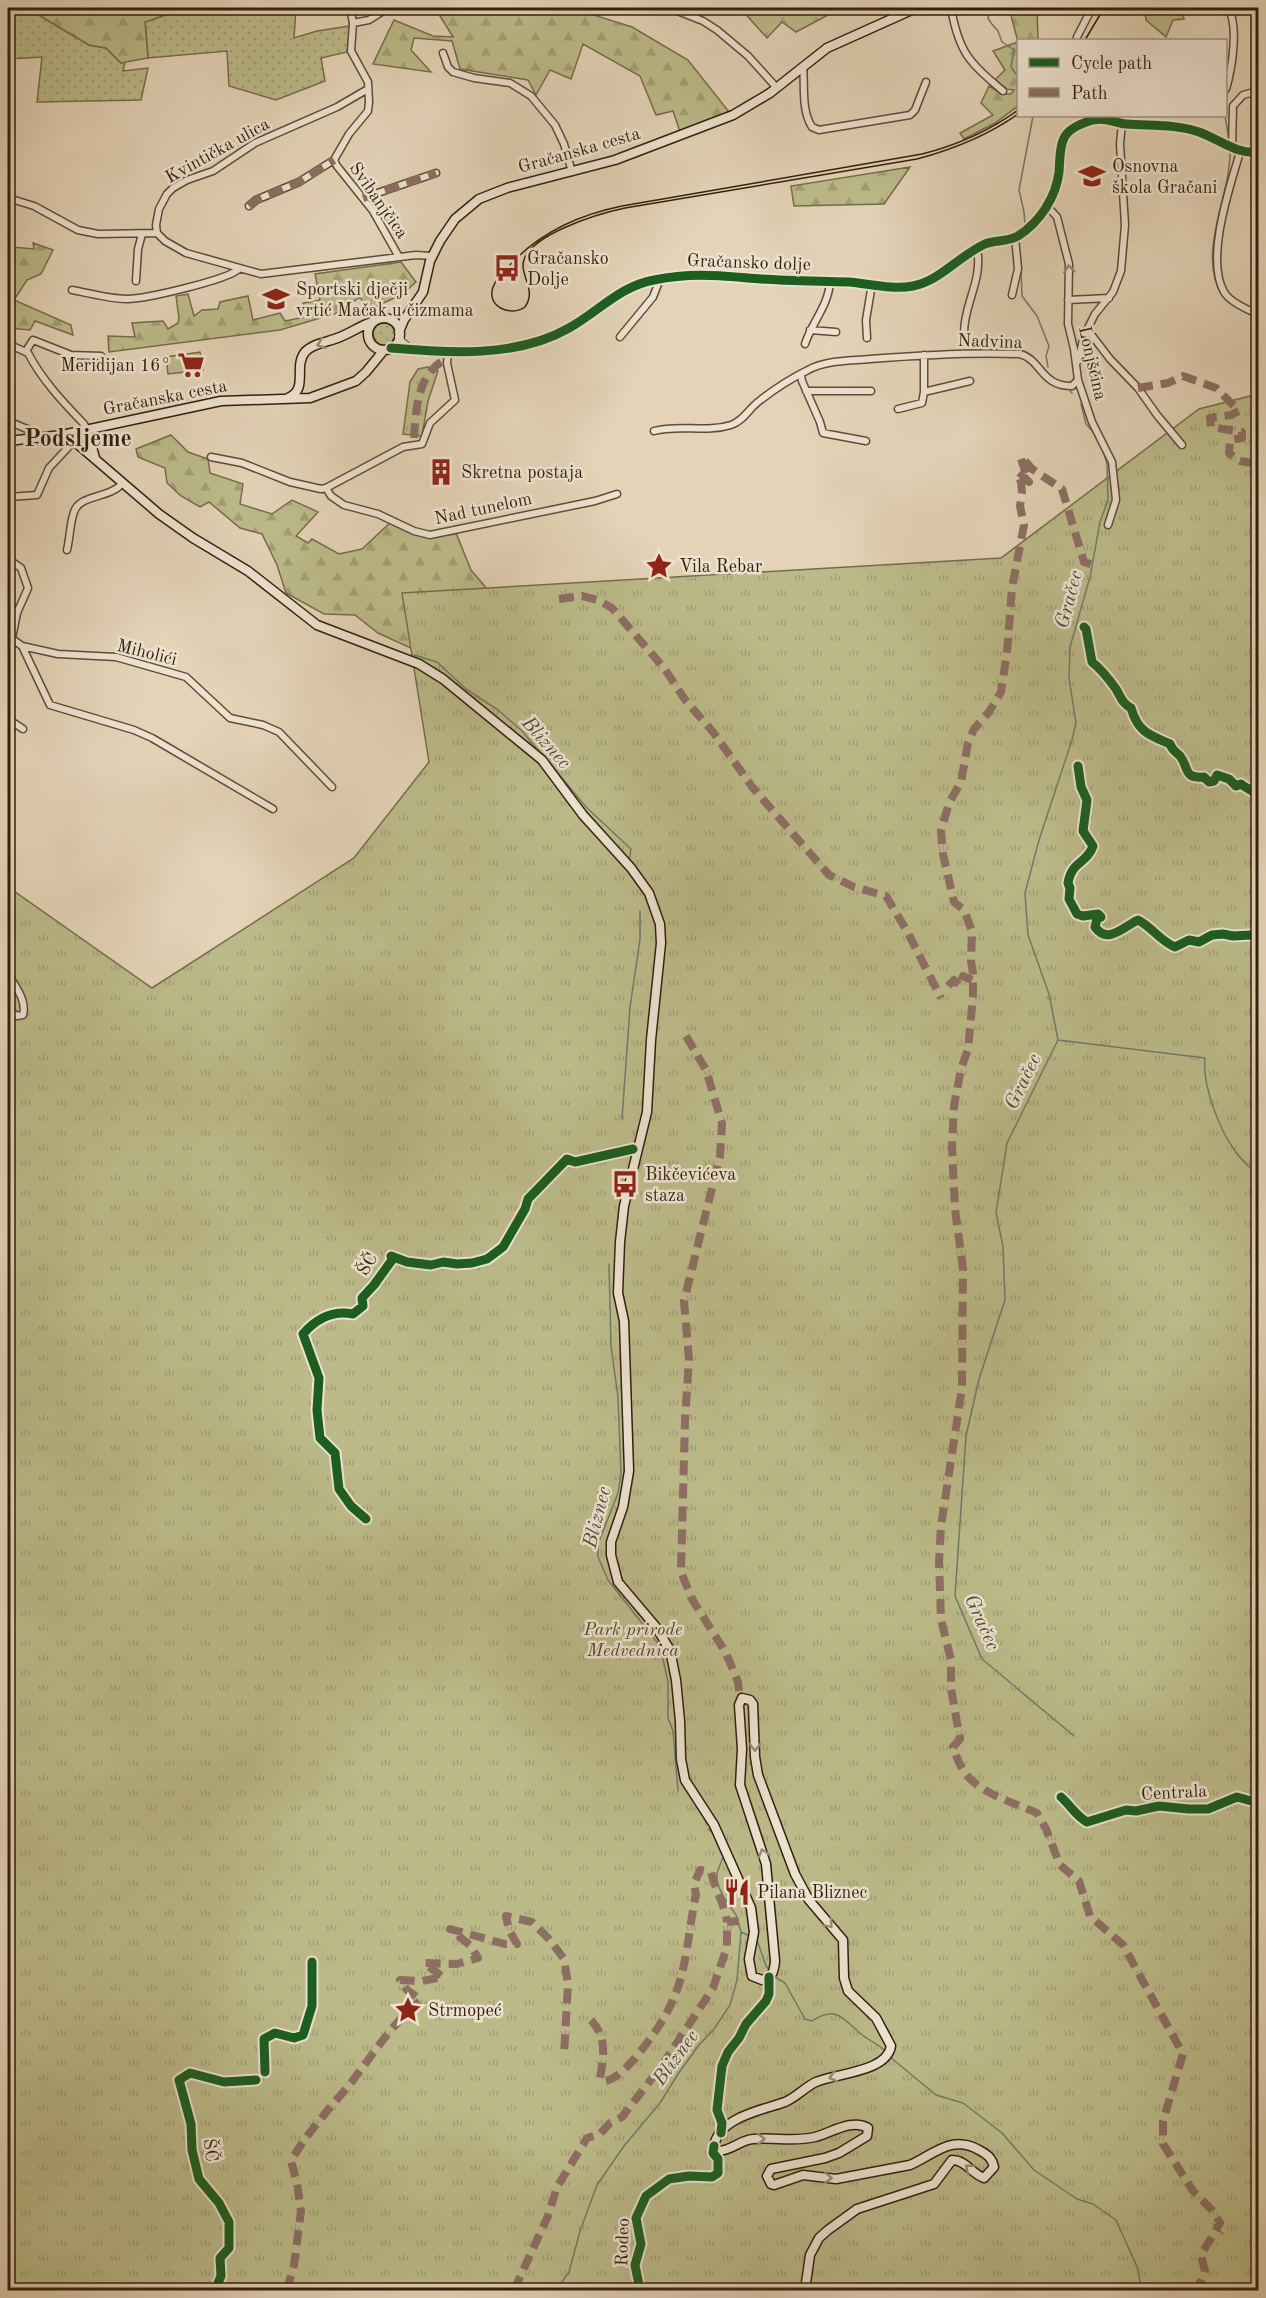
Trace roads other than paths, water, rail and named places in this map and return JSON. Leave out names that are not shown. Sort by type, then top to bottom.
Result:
[{"type":"main road","name":"Gračanska cesta","points":[[399,334],[410,310],[423,292],[432,256],[451,224],[479,199],[504,189],[615,160],[694,131],[747,108],[777,88],[803,65],[836,44],[915,8]]},
{"type":"main road","points":[[310,398],[304,395],[300,385],[299,367],[306,351],[374,321],[382,318],[389,319],[410,310]]},
{"type":"main road","points":[[374,321],[369,328],[369,339],[374,346],[387,349],[399,334],[397,326],[389,319]]},
{"type":"main road","name":"Gračanska cesta","points":[[8,441],[62,435],[221,401],[310,398],[356,381],[387,349]]},
{"type":"main road","points":[[285,399],[295,395],[300,385]]},
{"type":"main road","points":[[87,429],[92,452],[98,462]]},
{"type":"main road","points":[[62,435],[74,441],[159,514],[193,538],[248,571],[317,625],[419,664],[443,679],[543,760],[589,823],[631,868],[649,893],[660,924],[661,943],[651,1040],[647,1112],[624,1206],[620,1242],[618,1293],[624,1321],[629,1481],[611,1542],[613,1570],[618,1582],[656,1627],[670,1650],[676,1680],[681,1759],[685,1780],[714,1825],[751,1908],[754,1938],[749,1959],[751,1973],[762,1980],[772,1974],[775,1949],[766,1864],[740,1785],[742,1749],[739,1705],[742,1698],[750,1700],[753,1704],[758,1775],[795,1874],[809,1900],[843,1940],[845,1985],[854,1998],[876,2019],[891,2046],[888,2054],[874,2066],[820,2081],[784,2102],[742,2116],[719,2135],[714,2146],[718,2151],[725,2151],[754,2139],[812,2138],[849,2125],[859,2124],[868,2128],[867,2136],[839,2153],[771,2169],[767,2176],[774,2185],[803,2175],[836,2179],[910,2165],[935,2150],[957,2143],[976,2147],[993,2161],[994,2167],[984,2178],[959,2160],[952,2160],[934,2184],[857,2209],[828,2230],[812,2248],[805,2290]]},
{"type":"street","points":[[350,8],[353,23],[351,51],[365,74],[368,89]]},
{"type":"street","points":[[353,23],[369,20],[388,8]]},
{"type":"street","points":[[670,8],[703,21],[717,30],[748,56],[777,88]]},
{"type":"street","points":[[951,8],[956,37],[961,48],[973,65],[1003,91]]},
{"type":"street","points":[[1077,37],[1092,8]]},
{"type":"street","points":[[1227,85],[1234,28],[1228,8]]},
{"type":"street","points":[[443,53],[448,67],[453,72],[474,78],[510,83],[531,96],[555,125],[564,144],[572,172]]},
{"type":"street","points":[[803,65],[804,98],[808,117],[812,127],[819,130],[910,115],[915,110],[926,82]]},
{"type":"street","name":"Svibanjčica","points":[[249,206],[256,200],[299,183],[334,160],[349,134],[368,111],[368,89]]},
{"type":"street","name":"Kvintička ulica","points":[[157,233],[159,209],[173,188],[187,180],[213,171],[255,142],[337,108],[368,89]]},
{"type":"street","points":[[1258,91],[1243,95],[1233,106],[1236,150],[1219,234],[1219,276],[1226,295],[1258,314]]},
{"type":"street","points":[[1012,295],[1018,269],[1015,237],[1028,227],[1047,206],[1057,184],[1061,147],[1068,132],[1093,120],[1113,118],[1122,123],[1200,132],[1236,150],[1258,152]]},
{"type":"street","points":[[1077,368],[1079,350],[1087,330],[1095,314],[1109,298],[1119,278],[1125,225],[1120,144],[1122,123]]},
{"type":"street","name":"Svibanjčica","points":[[334,160],[363,198],[399,257]]},
{"type":"street","points":[[363,198],[436,173]]},
{"type":"street","points":[[8,198],[34,206],[78,230],[98,234],[157,233],[165,241],[186,253],[239,269],[261,273],[399,257],[432,256]]},
{"type":"street","name":"Lonjščina","points":[[1047,206],[1057,217],[1069,264],[1068,324],[1078,380],[1092,422],[1112,462],[1116,500],[1108,525]]},
{"type":"street","points":[[136,281],[138,249],[142,234]]},
{"type":"street","name":"Gračansko dolje","points":[[387,349],[468,352],[540,340],[569,328],[626,289],[644,282],[700,274],[907,287],[922,284],[977,248],[1015,237]]},
{"type":"street","points":[[964,333],[965,314],[977,280],[977,248]]},
{"type":"street","points":[[72,290],[128,299],[177,291],[230,275],[239,269]]},
{"type":"street","points":[[620,337],[652,297],[660,279]]},
{"type":"street","name":"Gračansko dolje","points":[[805,344],[825,302],[830,281]]},
{"type":"street","points":[[867,338],[866,320],[872,284]]},
{"type":"street","points":[[1068,300],[1109,298]]},
{"type":"street","points":[[810,330],[836,332]]},
{"type":"street","points":[[1087,330],[1110,360],[1138,388],[1182,445]]},
{"type":"street","points":[[399,334],[405,346],[414,351]]},
{"type":"street","points":[[26,351],[33,340],[71,355],[101,356]]},
{"type":"street","points":[[8,344],[26,351],[51,389],[87,429]]},
{"type":"street","points":[[211,457],[242,464],[303,486],[326,488],[404,447],[422,444],[430,423],[455,400],[447,363],[448,352]]},
{"type":"street","name":"Nadvina","points":[[654,431],[670,427],[705,428],[731,425],[741,420],[765,396],[809,369],[824,364],[924,355],[1020,354],[1028,356],[1041,373],[1056,382],[1072,386],[1078,380]]},
{"type":"street","points":[[898,409],[922,403],[924,355]]},
{"type":"street","points":[[801,375],[825,435],[866,441]]},
{"type":"street","points":[[924,392],[970,381]]},
{"type":"street","points":[[806,391],[871,391]]},
{"type":"street","points":[[8,421],[34,432],[38,438]]},
{"type":"street","points":[[8,496],[38,495],[49,468],[74,441]]},
{"type":"street","points":[[68,550],[74,512],[78,505],[85,500],[111,493],[122,484]]},
{"type":"street","name":"Nad tunelom","points":[[326,488],[331,496],[344,505],[378,514],[414,531],[430,535],[595,501],[617,494]]},
{"type":"street","points":[[8,559],[21,568],[28,588],[16,613],[10,637]]},
{"type":"street","name":"Miholići","points":[[10,637],[22,646],[58,654],[116,657],[186,677],[230,718],[279,732],[332,787]]},
{"type":"street","name":"Miholići","points":[[22,646],[50,705],[134,730],[152,738],[273,809]]},
{"type":"street","points":[[8,719],[23,729]]},
{"type":"street","points":[[8,974],[24,1003],[25,1011],[23,1015],[17,1016],[8,1009]]},
{"type":"waterway","name":"Gračec","points":[[990,8],[988,18],[998,31],[1002,42],[1014,50],[1011,67],[1017,76]]},
{"type":"waterway","points":[[1232,8],[1237,34]]},
{"type":"waterway","points":[[1230,87],[1233,72]]},
{"type":"waterway","points":[[1227,96],[1228,92]]},
{"type":"waterway","name":"Gračec","points":[[1025,225],[1019,190],[1033,117]]},
{"type":"waterway","points":[[1225,117],[1229,139]]},
{"type":"waterway","points":[[1221,293],[1212,260],[1230,151]]},
{"type":"waterway","name":"Gračec","points":[[1019,240],[1020,261]]},
{"type":"waterway","name":"Gračec","points":[[1021,269],[1022,296],[1037,316],[1049,346],[1046,356],[1048,367]]},
{"type":"waterway","points":[[1246,312],[1258,319]]},
{"type":"waterway","name":"Gračec","points":[[1081,404],[1086,424],[1094,433]]},
{"type":"waterway","name":"Gračec","points":[[1074,1736],[982,1659],[955,1596],[966,1436],[979,1379],[1005,1300],[1003,1246],[996,1213],[1007,1143],[1058,1040],[1049,994],[1028,935],[1025,893],[1039,840],[1076,723],[1069,678],[1070,647],[1090,577],[1100,522],[1108,500],[1107,464],[1103,450]]},
{"type":"waterway","name":"Bliznec","points":[[414,655],[437,662],[466,689],[498,710],[522,731],[543,756]]},
{"type":"waterway","name":"Bliznec","points":[[552,766],[587,808],[631,849],[629,862]]},
{"type":"waterway","name":"Bliznec","points":[[622,1119],[630,1007],[640,940],[640,911]]},
{"type":"waterway","points":[[1058,1040],[1205,1058],[1206,1081],[1218,1119],[1235,1151],[1258,1175]]},
{"type":"waterway","name":"Bliznec","points":[[609,1264],[611,1346],[618,1397],[621,1474],[618,1493],[598,1544],[598,1557],[608,1580],[660,1646],[668,1682],[668,1718],[673,1731],[678,1791]]},
{"type":"waterway","name":"Bliznec","points":[[708,1829],[714,1834]]},
{"type":"waterway","name":"Bliznec","points":[[556,2290],[569,2272],[580,2231],[597,2185],[624,2146],[660,2103],[678,2074],[730,2005],[737,1980],[741,1932],[736,1915],[717,1883],[717,1873],[723,1857],[719,1847]]},
{"type":"waterway","points":[[741,1932],[750,1936]]},
{"type":"waterway","points":[[757,1940],[770,1971]]},
{"type":"waterway","points":[[775,1977],[785,1983],[805,2019],[812,2021],[828,2014],[839,2015],[885,2051]]},
{"type":"waterway","points":[[890,2057],[936,2095],[963,2103],[1002,2133],[1034,2170],[1077,2199],[1093,2204],[1116,2220],[1138,2269],[1141,2290]]},
{"type":"waterway","points":[[1213,2224],[1223,2234]]},
{"type":"tram line","points":[[1086,39],[1104,8]]},
{"type":"tram line","points":[[1017,111],[972,136],[922,154],[622,206],[590,214],[547,234],[522,253],[496,281],[493,287],[493,300],[496,305],[507,310],[513,311],[525,307],[529,297],[523,267],[526,256],[535,245],[548,236],[582,221],[625,208],[917,159],[970,141],[1017,115]]},
{"type":"place","name":"Osnovna škola Gračani","points":[[1092,176]]},
{"type":"place","name":"Gračansko Dolje","points":[[507,268]]},
{"type":"place","name":"Sportski dječji vrtić Mačak u čizmama","points":[[276,299]]},
{"type":"place","name":"Meridijan 16°","points":[[191,365]]},
{"type":"place","name":"Skretna postaja","points":[[441,472]]},
{"type":"place","name":"Vila Rebar","points":[[659,566]]},
{"type":"place","name":"Bikčevićeva staza","points":[[625,1184]]},
{"type":"place","name":"Pilana Bliznec","points":[[737,1892]]},
{"type":"place","name":"Strmopeć","points":[[408,2010]]},
{"type":"district","name":"Podsljeme","points":[[78,438]]},
{"type":"park label","name":"Park prirode Medvednica","points":[[633,1639]]}]
